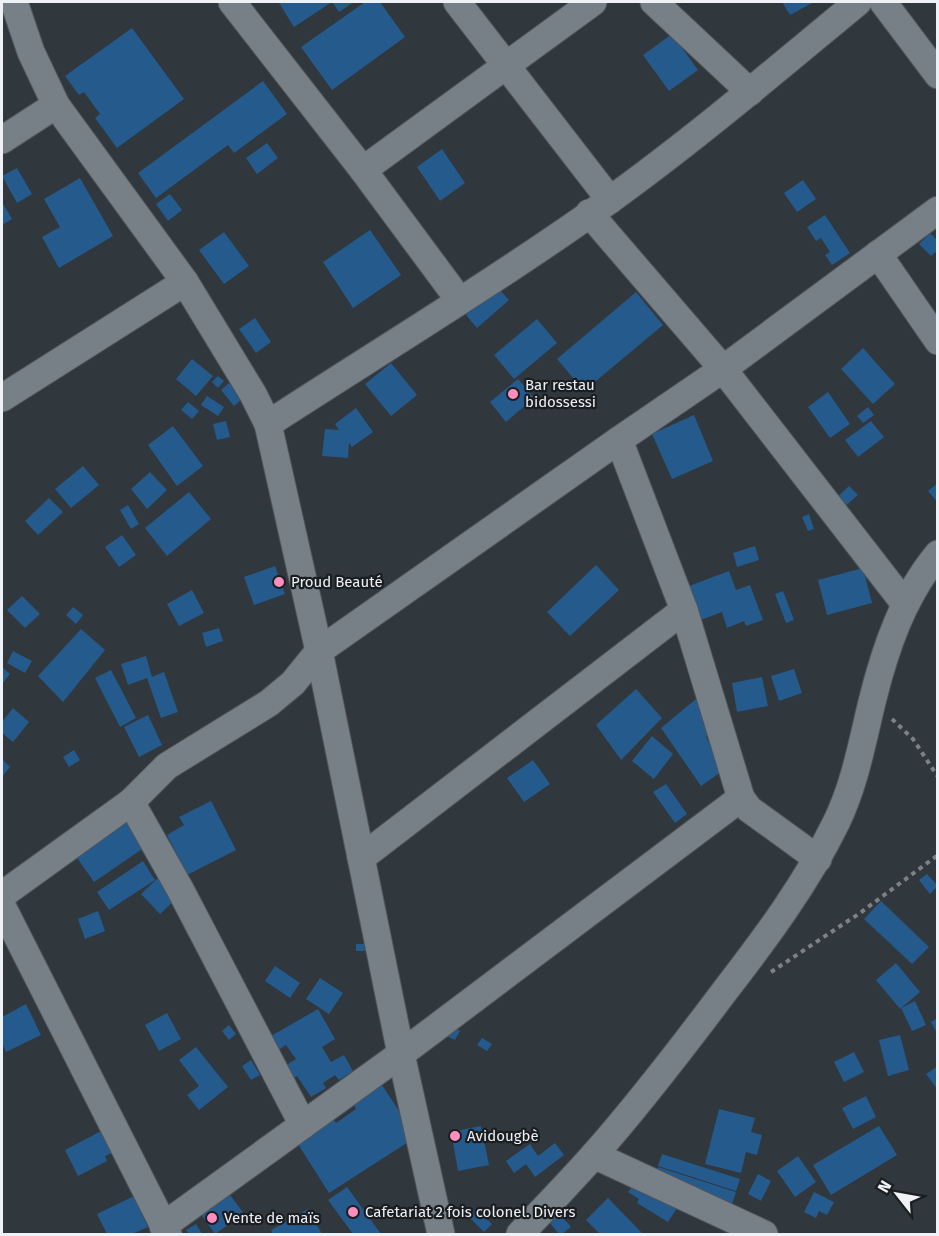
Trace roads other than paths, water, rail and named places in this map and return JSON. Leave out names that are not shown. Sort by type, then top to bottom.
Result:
[{"type":"street","points":[[15,2],[32,52],[56,105],[185,282],[253,394],[268,424],[319,651],[401,1054],[441,1234]]},
{"type":"street","points":[[232,2],[363,170],[460,301]]},
{"type":"street","points":[[457,2],[504,65],[599,206],[905,604]]},
{"type":"street","points":[[363,170],[592,2]]},
{"type":"street","points":[[654,2],[750,92]]},
{"type":"street","points":[[268,424],[460,301],[599,206],[750,92],[858,2]]},
{"type":"street","points":[[883,2],[938,75]]},
{"type":"street","points":[[2,140],[56,105]]},
{"type":"street","points":[[2,895],[131,802],[167,766],[269,703],[293,683],[319,651],[723,369],[938,210]]},
{"type":"street","points":[[878,254],[938,341]]},
{"type":"street","points":[[2,398],[185,282]]},
{"type":"street","points":[[619,440],[684,610],[741,798],[749,809],[818,859]]},
{"type":"street","points":[[520,1234],[594,1155],[653,1084],[766,938],[818,859],[853,782],[889,644],[905,604],[926,568],[938,554]]},
{"type":"street","points":[[361,858],[684,610]]},
{"type":"street","points":[[2,906],[165,1230],[741,798]]},
{"type":"street","points":[[131,802],[180,889],[303,1125]]},
{"type":"street","points":[[594,1155],[765,1234]]},
{"type":"place","name":"Bar restau bidossessi","points":[[513,394]]},
{"type":"place","name":"Proud Beauté","points":[[279,582]]},
{"type":"place","name":"Avidougbè","points":[[455,1136]]},
{"type":"place","name":"Cafetariat 2 fois colonel. Divers","points":[[353,1212]]},
{"type":"place","name":"Vente de maïs","points":[[212,1218]]}]
